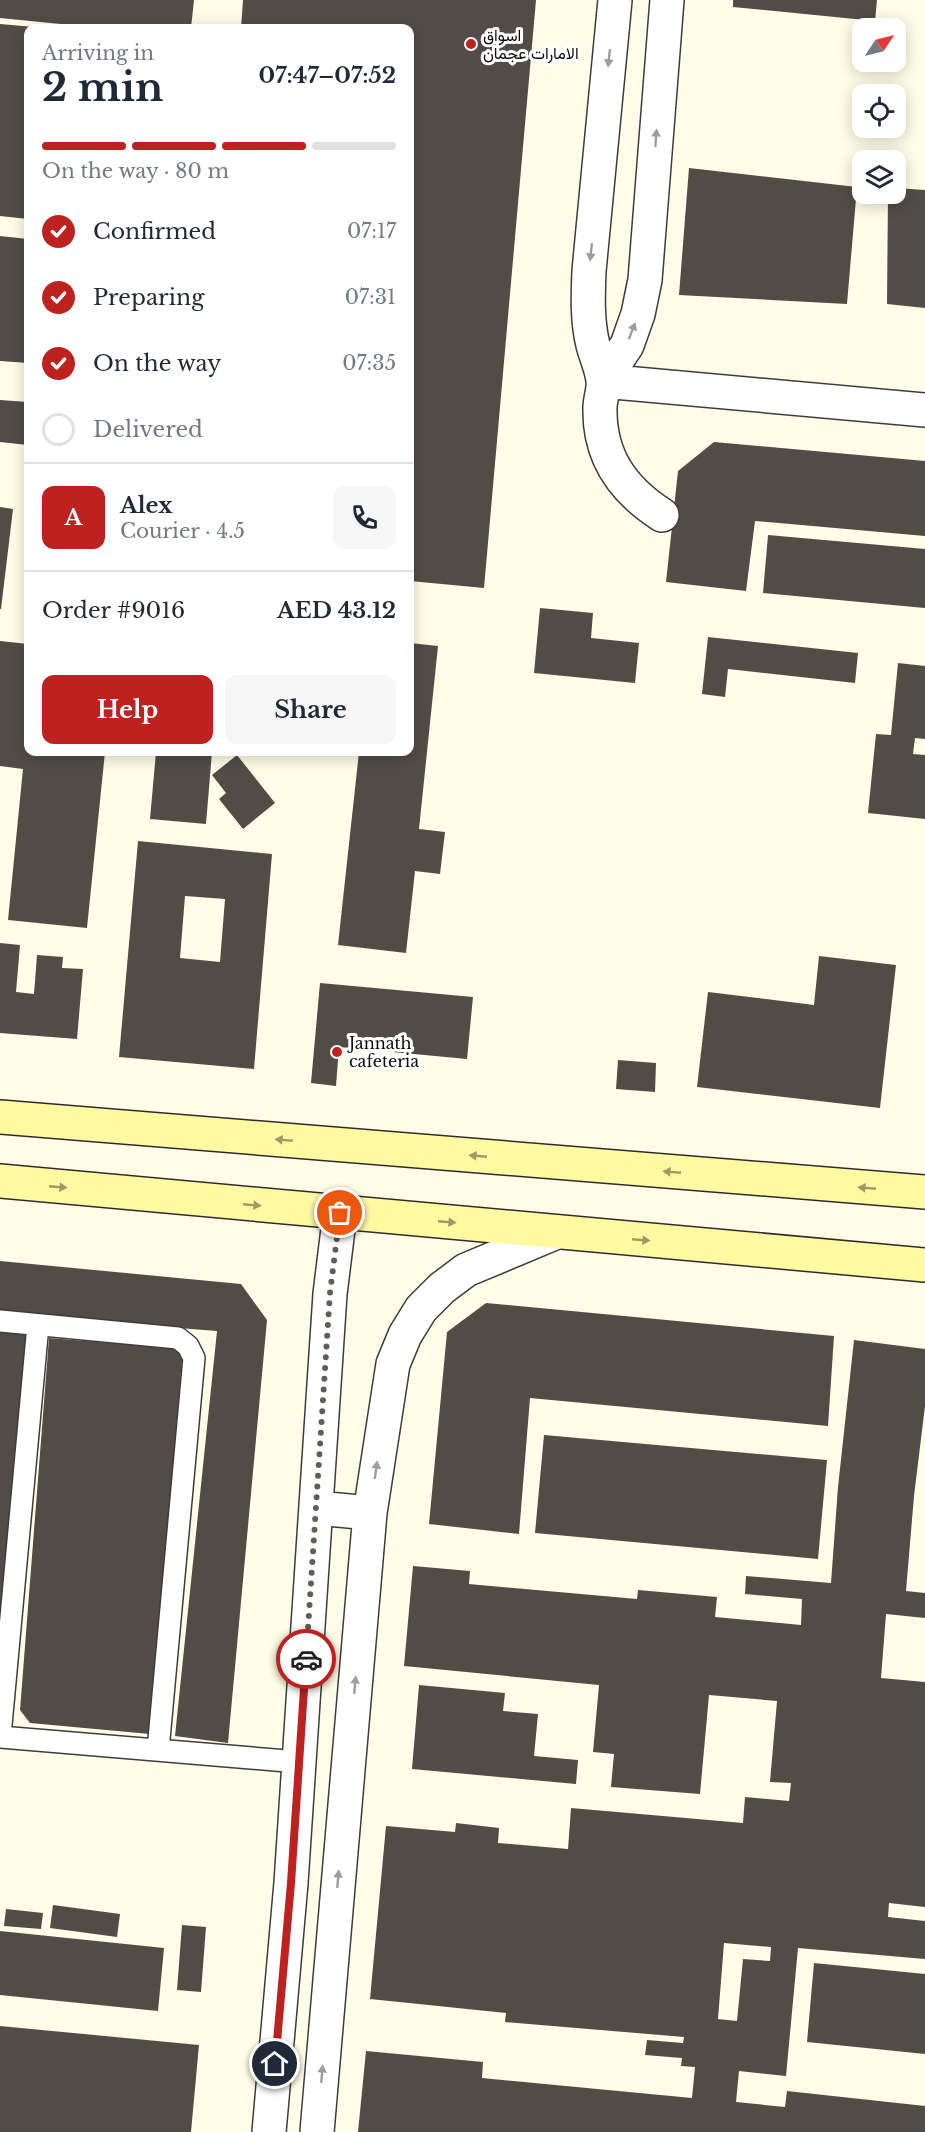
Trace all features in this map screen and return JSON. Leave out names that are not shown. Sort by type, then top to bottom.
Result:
[{"type":"main road","points":[[0,1117],[925,1192]]},
{"type":"main road","points":[[0,1181],[925,1265]]},
{"type":"street","points":[[615,0],[589,271],[588,308],[591,335],[603,381],[600,407],[601,429],[606,451],[628,489],[663,515]]},
{"type":"street","points":[[603,381],[627,345],[638,314],[645,280],[667,0]]},
{"type":"street","points":[[603,381],[925,410]]},
{"type":"street","points":[[269,2132],[291,1883],[330,1293],[340,1213]]},
{"type":"street","points":[[316,2132],[370,1513],[393,1364],[405,1335],[421,1310],[442,1288],[466,1270],[557,1232]]},
{"type":"street","points":[[317,1508],[370,1513]]},
{"type":"lane","points":[[0,1321],[178,1338],[188,1346],[194,1358],[158,1750]]},
{"type":"lane","points":[[38,1325],[0,1737],[299,1762]]},
{"type":"building","points":[[0,0],[194,0],[191,24],[61,24],[0,18]]},
{"type":"building","points":[[243,0],[536,0],[484,588],[414,581],[414,24],[241,24]]},
{"type":"building","points":[[733,0],[877,0],[875,18],[852,19],[733,7]]},
{"type":"building","points":[[0,24],[24,26],[24,219],[0,216]]},
{"type":"building","points":[[689,168],[852,186],[852,204],[856,204],[847,304],[679,295]]},
{"type":"building","points":[[906,189],[925,190],[925,308],[887,304],[888,204],[906,204]]},
{"type":"building","points":[[0,236],[24,239],[24,363],[0,361]]},
{"type":"building","points":[[0,400],[24,402],[24,445],[0,442]]},
{"type":"building","points":[[714,442],[925,461],[925,536],[755,521],[746,591],[666,582],[678,471]]},
{"type":"building","points":[[0,507],[13,509],[1,609],[0,609]]},
{"type":"building","points":[[768,535],[925,549],[925,608],[763,593]]},
{"type":"building","points":[[540,608],[593,613],[591,638],[639,643],[635,683],[534,673]]},
{"type":"building","points":[[708,637],[858,653],[855,683],[728,669],[725,697],[702,694]]},
{"type":"building","points":[[0,641],[24,644],[24,756],[105,756],[87,928],[8,920],[23,769],[0,766]]},
{"type":"building","points":[[414,643],[438,646],[419,829],[445,832],[440,874],[415,871],[406,953],[338,945],[359,756],[414,756]]},
{"type":"building","points":[[898,663],[925,666],[925,739],[915,738],[913,754],[925,755],[925,819],[868,813],[876,734],[891,735]]},
{"type":"building","points":[[156,756],[212,756],[206,824],[150,819]]},
{"type":"building","points":[[238,756],[275,803],[243,829],[219,799],[226,793],[212,775]]},
{"type":"building","points":[[138,841],[272,854],[254,1069],[119,1057]],"holes":[[[185,896],[225,899],[220,962],[180,958]]]},
{"type":"building","points":[[0,943],[20,945],[16,992],[34,994],[37,955],[63,957],[62,968],[83,969],[77,1039],[0,1033]]},
{"type":"building","points":[[819,956],[896,965],[880,1108],[697,1087],[708,992],[814,1005]]},
{"type":"building","points":[[320,983],[473,997],[467,1059],[339,1047],[336,1086],[311,1083]]},
{"type":"building","points":[[618,1060],[656,1063],[655,1092],[616,1089]]},
{"type":"building","points":[[0,1261],[241,1284],[267,1320],[228,1743],[175,1736],[217,1331],[0,1314]]},
{"type":"building","points":[[486,1303],[834,1336],[828,1426],[530,1398],[519,1534],[429,1524],[447,1332]]},
{"type":"building","points":[[0,1326],[27,1328],[0,1624]]},
{"type":"building","points":[[49,1338],[183,1349],[150,1734],[30,1723],[20,1710]]},
{"type":"building","points":[[854,1340],[925,1349],[925,1406],[906,1591],[925,1593],[925,1618],[886,1614],[881,1678],[925,1682],[925,1907],[889,1903],[888,1917],[925,1921],[925,1959],[798,1948],[786,2076],[739,2071],[736,2102],[785,2107],[787,2091],[925,2106],[925,2132],[358,2132],[366,2051],[483,2062],[482,2078],[692,2098],[695,2067],[681,2066],[682,2058],[645,2055],[647,2040],[683,2043],[684,2037],[505,2022],[506,2013],[370,1999],[386,1826],[455,1832],[456,1823],[499,1828],[498,1843],[568,1849],[571,1808],[743,1823],[745,1797],[789,1801],[791,1783],[770,1782],[777,1701],[709,1695],[700,1794],[611,1787],[614,1754],[593,1752],[599,1685],[404,1666],[413,1566],[470,1571],[469,1584],[637,1599],[638,1590],[717,1597],[715,1617],[801,1625],[802,1599],[745,1594],[746,1576],[831,1583],[838,1487]],"holes":[[[724,1943],[771,1947],[770,1961],[743,1959],[737,2021],[718,2019]]]},
{"type":"building","points":[[544,1435],[827,1460],[818,1559],[535,1533]]},
{"type":"building","points":[[419,1685],[505,1693],[503,1711],[538,1714],[534,1756],[578,1760],[576,1784],[412,1769]]},
{"type":"building","points":[[53,1905],[120,1914],[117,1937],[50,1928]]},
{"type":"building","points":[[6,1909],[43,1913],[41,1929],[4,1926]]},
{"type":"building","points":[[182,1925],[206,1927],[201,1992],[177,1990]]},
{"type":"building","points":[[0,1931],[164,1948],[158,2011],[0,1995]]},
{"type":"building","points":[[814,1963],[925,1974],[925,2054],[807,2042]]},
{"type":"building","points":[[0,2026],[199,2045],[191,2132],[0,2132]]},
{"type":"way so far","points":[[306,1659],[330,1293],[340,1213]]},
{"type":"place","name":"اسواق الامارات عجمان","points":[[471,44]]},
{"type":"place","name":"Jannath cafeteria","points":[[337,1052]]},
{"type":"route","points":[[275,2064],[291,1883],[306,1659]]}]
